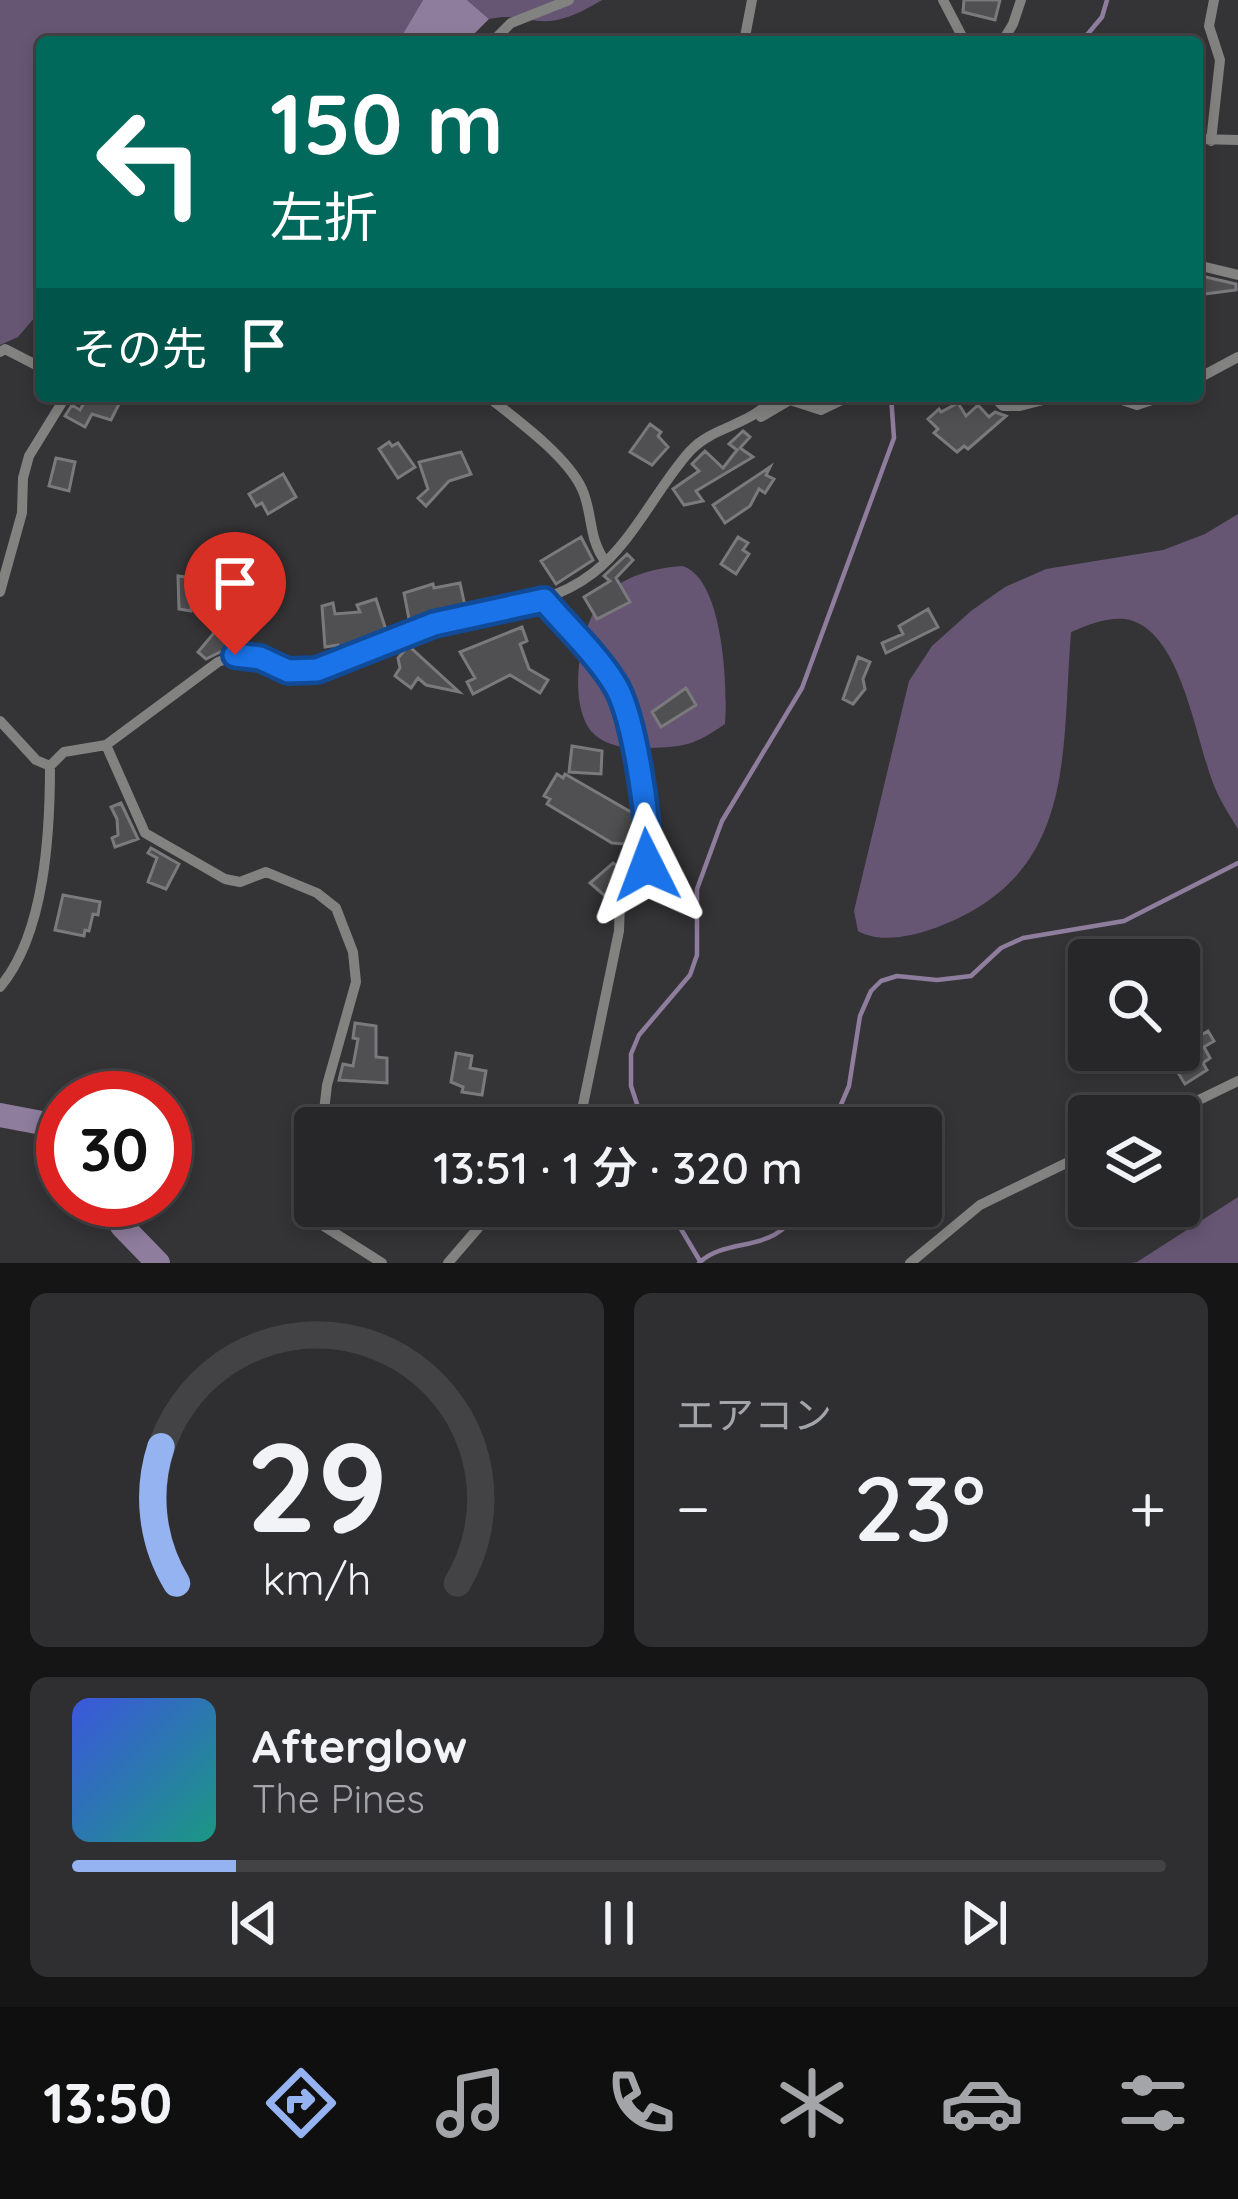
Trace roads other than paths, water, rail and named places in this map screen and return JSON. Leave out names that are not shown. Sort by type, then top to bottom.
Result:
[{"type":"street","points":[[498,36],[511,23],[569,0]]},
{"type":"street","points":[[745,36],[752,0]]},
{"type":"street","points":[[944,0],[962,36]]},
{"type":"street","points":[[1006,36],[1021,0]]},
{"type":"street","points":[[1214,0],[1209,26],[1220,60],[1204,140],[1238,140]]},
{"type":"street","points":[[1203,267],[1238,275]]},
{"type":"street","points":[[0,352],[36,365]]},
{"type":"street","points":[[1203,376],[1238,357]]},
{"type":"street","points":[[0,592],[22,513],[29,456],[62,402]]},
{"type":"street","points":[[494,402],[577,480],[584,492],[590,532],[605,561]]},
{"type":"street","points":[[0,987],[22,958],[50,841],[50,766],[64,752],[106,745],[218,662],[235,655],[260,658],[288,671],[317,670],[434,624],[544,600],[594,573],[701,441],[757,415],[769,402]]},
{"type":"street","points":[[757,415],[787,402]]},
{"type":"street","points":[[796,402],[821,410],[838,402]]},
{"type":"street","points":[[999,402],[1003,406],[1036,402]]},
{"type":"street","points":[[544,600],[617,688],[650,838],[647,865],[620,901],[619,931],[583,1107]]},
{"type":"street","points":[[0,721],[36,760],[50,766]]},
{"type":"street","points":[[106,745],[145,832],[225,879],[240,882],[266,872],[308,889],[342,916],[356,982],[324,1107]]},
{"type":"street","points":[[1200,1099],[1238,1081]]},
{"type":"street","points":[[910,1263],[980,1205],[1068,1162]]},
{"type":"street","points":[[327,1227],[382,1263]]},
{"type":"street","points":[[448,1263],[476,1227]]},
{"type":"waterway","points":[[1086,36],[1102,17],[1107,0]]},
{"type":"waterway","points":[[638,1107],[631,1086],[631,1054],[639,1035],[690,975],[697,955],[697,889],[722,821],[802,688],[894,438],[891,402]]},
{"type":"waterway","points":[[840,1107],[849,1086],[860,1016],[881,981],[897,976],[937,980],[971,976],[1001,948],[1023,938],[1124,921],[1238,863]]},
{"type":"waterway","points":[[0,1115],[36,1122]]},
{"type":"waterway","points":[[123,1227],[158,1263]]},
{"type":"waterway","points":[[680,1227],[700,1261]]},
{"type":"waterway","points":[[699,1263],[724,1249],[766,1239],[784,1227]]}]
